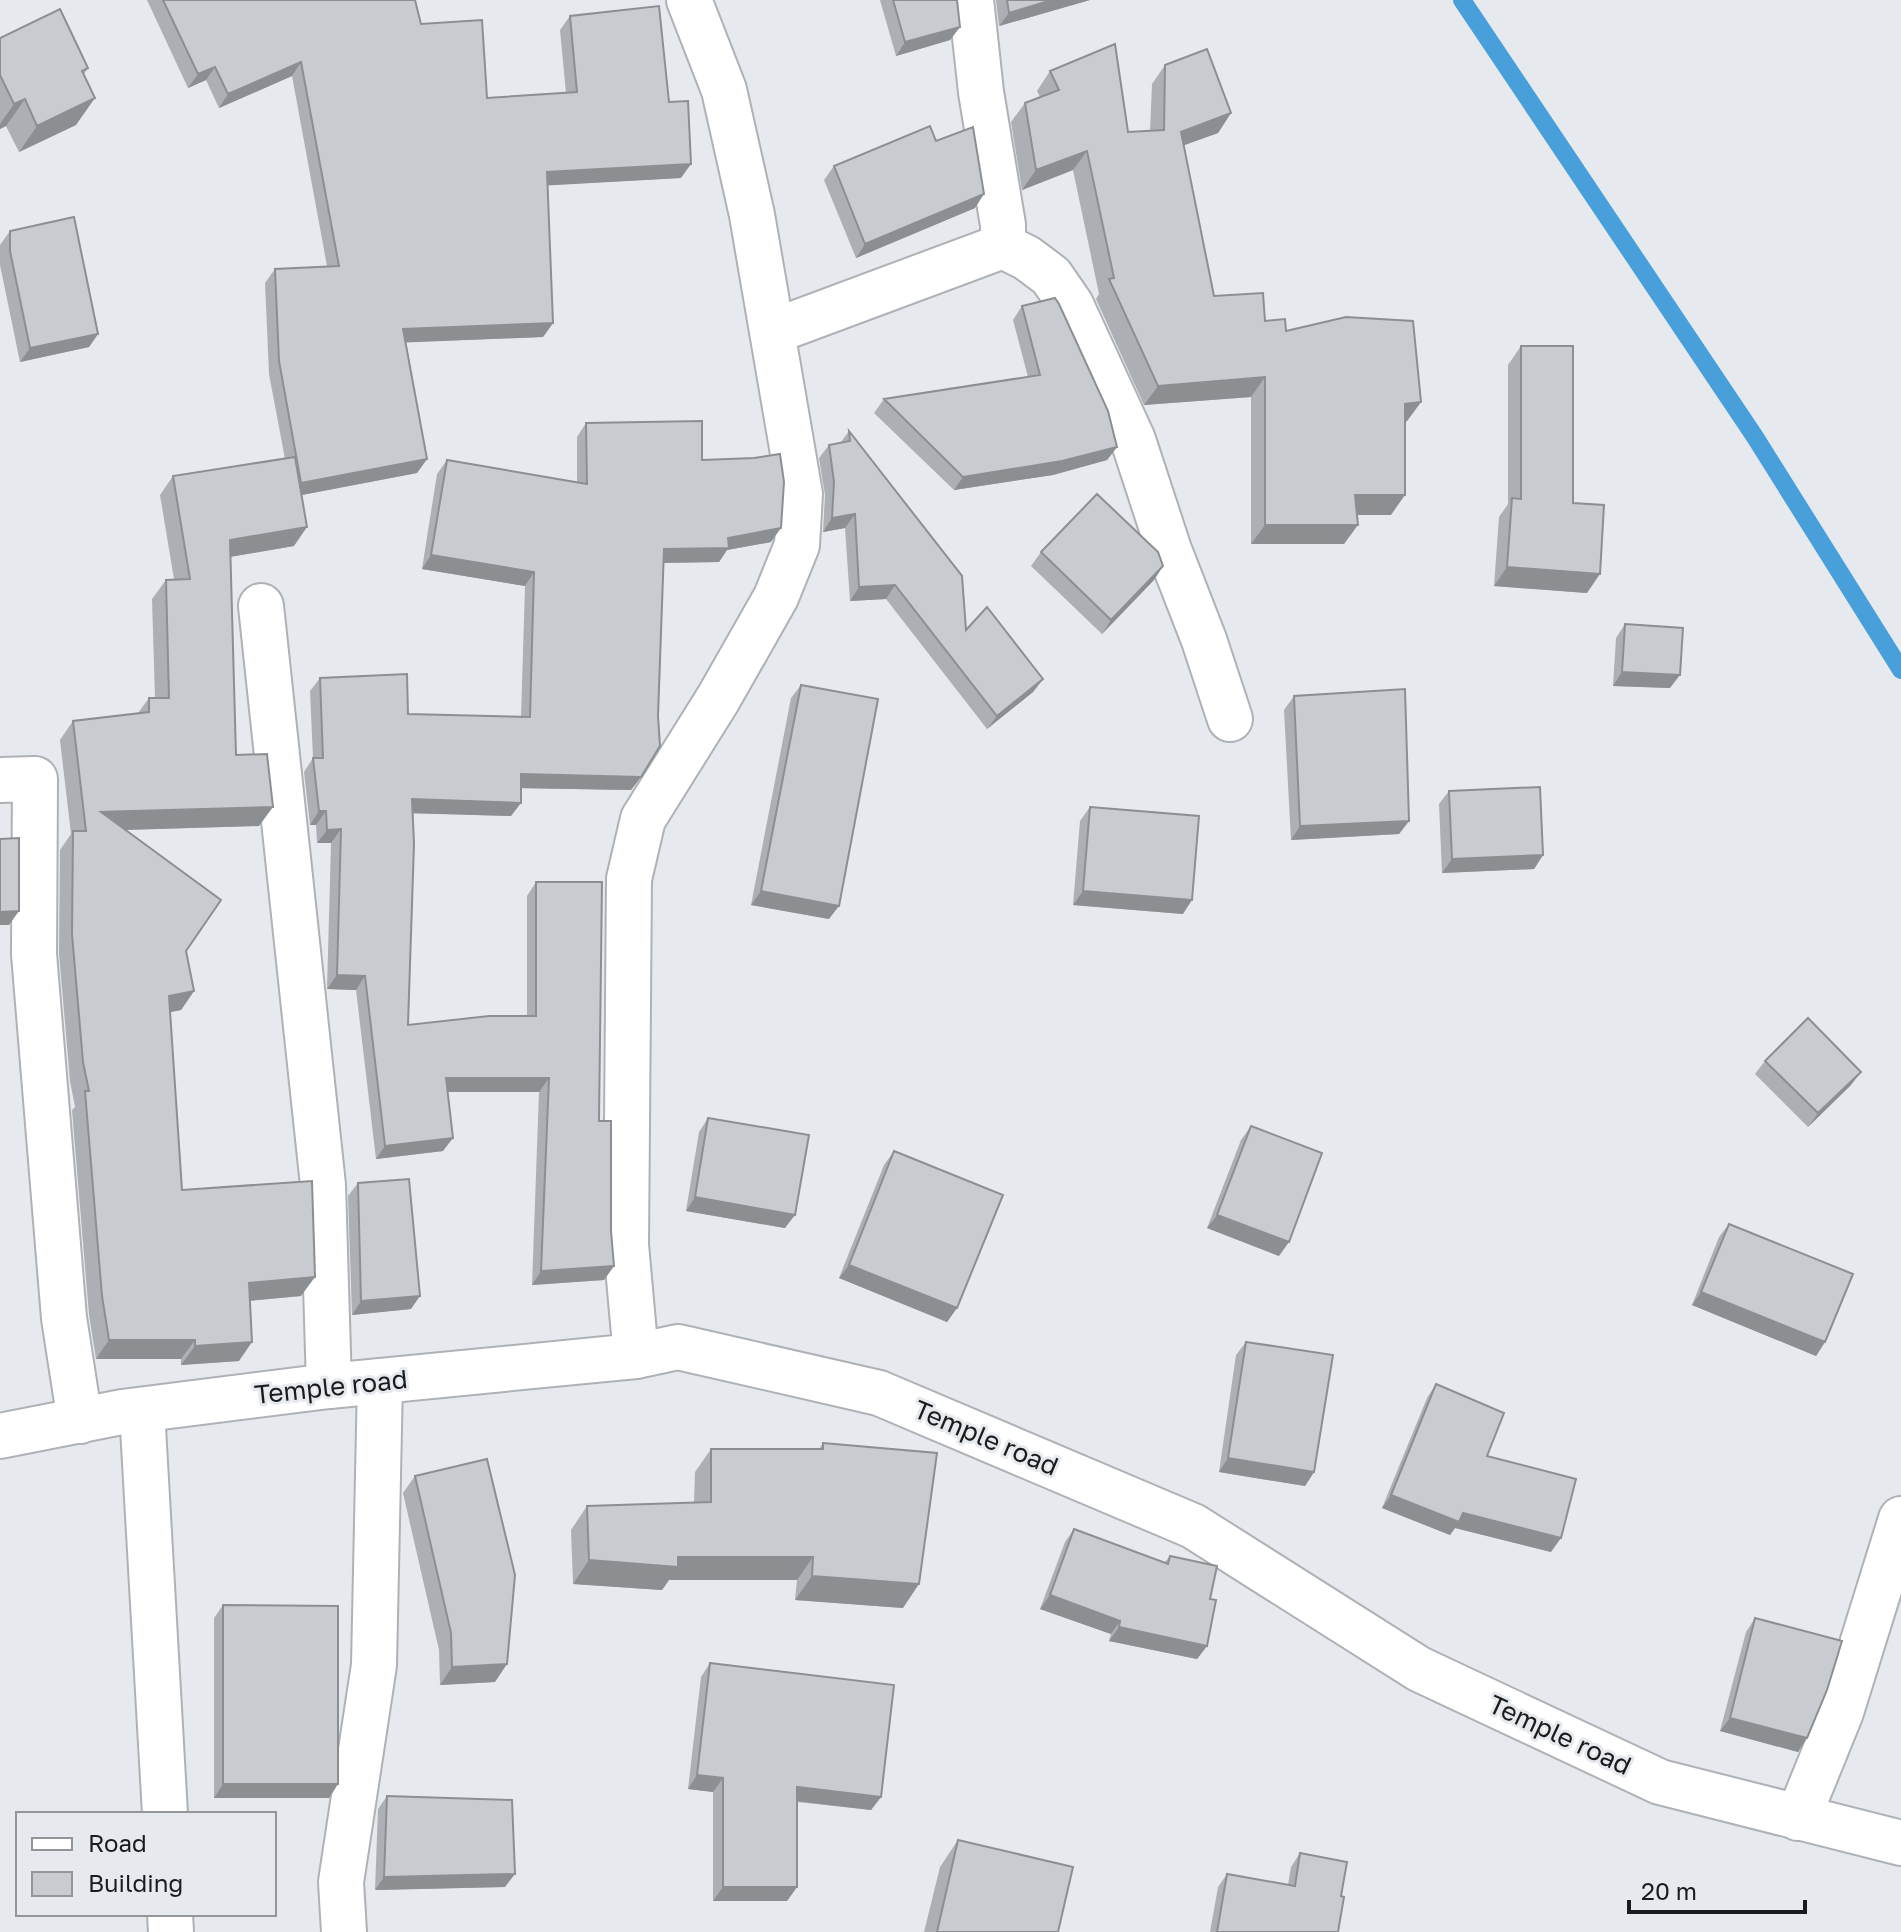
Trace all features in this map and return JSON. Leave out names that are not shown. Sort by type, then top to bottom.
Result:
[{"type":"street","points":[[636,1356],[626,1245],[629,879],[643,819],[718,699],[776,597],[797,545],[800,494],[752,215],[724,90],[689,0]]},
{"type":"street","points":[[971,0],[981,92],[1003,225],[1003,246]]},
{"type":"street","points":[[772,332],[1003,246],[1027,258],[1051,276],[1071,305],[1133,440],[1230,719]]},
{"type":"street","points":[[261,606],[323,1185],[329,1386]]},
{"type":"street","points":[[0,780],[35,779],[34,954],[64,1318],[80,1421]]},
{"type":"street","name":"Temple road","points":[[0,1436],[142,1410],[329,1386],[636,1356],[678,1347],[879,1393],[1193,1526],[1419,1669],[1660,1782],[1901,1843]]},
{"type":"street","points":[[344,1932],[341,1882],[374,1665],[380,1381]]},
{"type":"street","points":[[142,1410],[165,1812]]},
{"type":"street","points":[[1798,1818],[1841,1712],[1901,1519]]},
{"type":"building","points":[[163,0],[415,0],[421,24],[482,20],[487,98],[577,92],[570,16],[659,6],[669,102],[688,101],[691,164],[547,172],[553,323],[403,329],[427,459],[301,483],[279,361],[275,269],[339,266],[301,62],[228,94],[215,67],[198,74]]},
{"type":"building","points":[[893,0],[957,0],[960,27],[905,42]]},
{"type":"building","points":[[1007,0],[1052,0],[1009,13]]},
{"type":"building","points":[[60,9],[88,68],[82,71],[95,98],[37,126],[25,99],[14,104],[0,75],[0,38]]},
{"type":"building","points":[[1115,44],[1128,132],[1164,130],[1165,65],[1207,49],[1231,113],[1181,132],[1214,296],[1263,293],[1265,321],[1285,319],[1286,331],[1346,317],[1413,321],[1421,402],[1405,404],[1405,495],[1355,495],[1358,525],[1265,525],[1265,377],[1158,386],[1109,279],[1114,278],[1087,151],[1036,170],[1025,103],[1059,90],[1050,71]]},
{"type":"building","points":[[930,126],[936,141],[973,127],[984,194],[865,244],[834,166]]},
{"type":"building","points":[[74,217],[98,334],[30,348],[10,251],[10,231]]},
{"type":"building","points":[[1055,298],[1108,411],[1117,447],[1062,461],[963,477],[884,399],[1040,375],[1022,306]]},
{"type":"building","points":[[1521,346],[1573,346],[1573,503],[1604,505],[1600,574],[1507,567],[1512,498],[1521,499]]},
{"type":"building","points":[[702,421],[702,460],[780,454],[784,482],[781,528],[728,538],[729,548],[664,549],[658,716],[660,746],[641,777],[521,774],[521,803],[412,799],[414,844],[408,1025],[489,1016],[536,1016],[536,882],[602,882],[599,1121],[611,1121],[614,1266],[541,1271],[549,1078],[446,1078],[453,1138],[385,1146],[365,976],[337,975],[341,829],[327,830],[326,811],[319,811],[313,758],[323,758],[320,678],[407,674],[408,714],[530,717],[534,572],[431,555],[447,460],[587,484],[586,423]]},
{"type":"building","points":[[849,431],[962,576],[966,630],[987,607],[1043,679],[997,716],[895,585],[859,587],[855,514],[832,518],[834,482],[829,445],[850,441]]},
{"type":"building","points":[[295,457],[307,527],[230,540],[236,755],[267,754],[273,807],[101,812],[221,900],[186,951],[194,991],[169,996],[182,1190],[312,1181],[315,1277],[249,1283],[252,1342],[195,1346],[195,1340],[109,1340],[102,1296],[85,1091],[89,1091],[83,1062],[72,934],[73,831],[86,831],[73,721],[149,712],[149,698],[169,698],[166,580],[190,579],[173,476]]},
{"type":"building","points":[[1097,494],[1158,552],[1163,566],[1111,620],[1041,552]]},
{"type":"building","points":[[1625,624],[1683,628],[1680,675],[1622,672]]},
{"type":"building","points":[[801,685],[878,699],[839,906],[761,891]]},
{"type":"building","points":[[1405,689],[1409,821],[1300,826],[1294,696]]},
{"type":"building","points":[[1540,787],[1543,855],[1452,859],[1449,791]]},
{"type":"building","points":[[1090,807],[1199,816],[1192,900],[1083,891]]},
{"type":"building","points":[[19,838],[19,911],[0,912],[0,839]]},
{"type":"building","points":[[1808,1018],[1861,1072],[1818,1113],[1765,1061]]},
{"type":"building","points":[[708,1118],[809,1135],[795,1215],[695,1197]]},
{"type":"building","points":[[1251,1126],[1322,1153],[1289,1242],[1217,1215]]},
{"type":"building","points":[[894,1151],[1003,1195],[957,1308],[849,1265]]},
{"type":"building","points":[[409,1179],[420,1296],[361,1301],[358,1183]]},
{"type":"building","points":[[1729,1224],[1853,1274],[1825,1342],[1701,1292]]},
{"type":"building","points":[[1246,1342],[1333,1355],[1314,1472],[1228,1458]]},
{"type":"building","points":[[1436,1384],[1504,1413],[1487,1456],[1576,1479],[1561,1538],[1463,1513],[1459,1522],[1391,1495]]},
{"type":"building","points":[[823,1443],[937,1453],[919,1584],[812,1576],[813,1557],[678,1557],[678,1567],[589,1560],[587,1506],[711,1502],[711,1449],[823,1449]]},
{"type":"building","points":[[487,1459],[515,1575],[507,1664],[452,1667],[451,1633],[415,1476]]},
{"type":"building","points":[[1074,1529],[1168,1564],[1170,1556],[1217,1566],[1210,1599],[1216,1600],[1207,1646],[1119,1627],[1120,1621],[1050,1595]]},
{"type":"building","points":[[223,1605],[338,1606],[338,1784],[223,1784]]},
{"type":"building","points":[[1755,1618],[1842,1641],[1827,1690],[1807,1738],[1730,1718]]},
{"type":"building","points":[[710,1663],[894,1685],[881,1797],[797,1787],[797,1887],[723,1887],[723,1778],[697,1775]]},
{"type":"building","points":[[387,1796],[512,1800],[515,1874],[384,1877]]},
{"type":"building","points":[[958,1840],[1073,1867],[1058,1932],[937,1932]]},
{"type":"building","points":[[1300,1853],[1347,1862],[1338,1932],[1217,1932],[1227,1874],[1295,1886]]},
{"type":"waterway","points":[[1462,0],[1755,437],[1901,670]]}]
